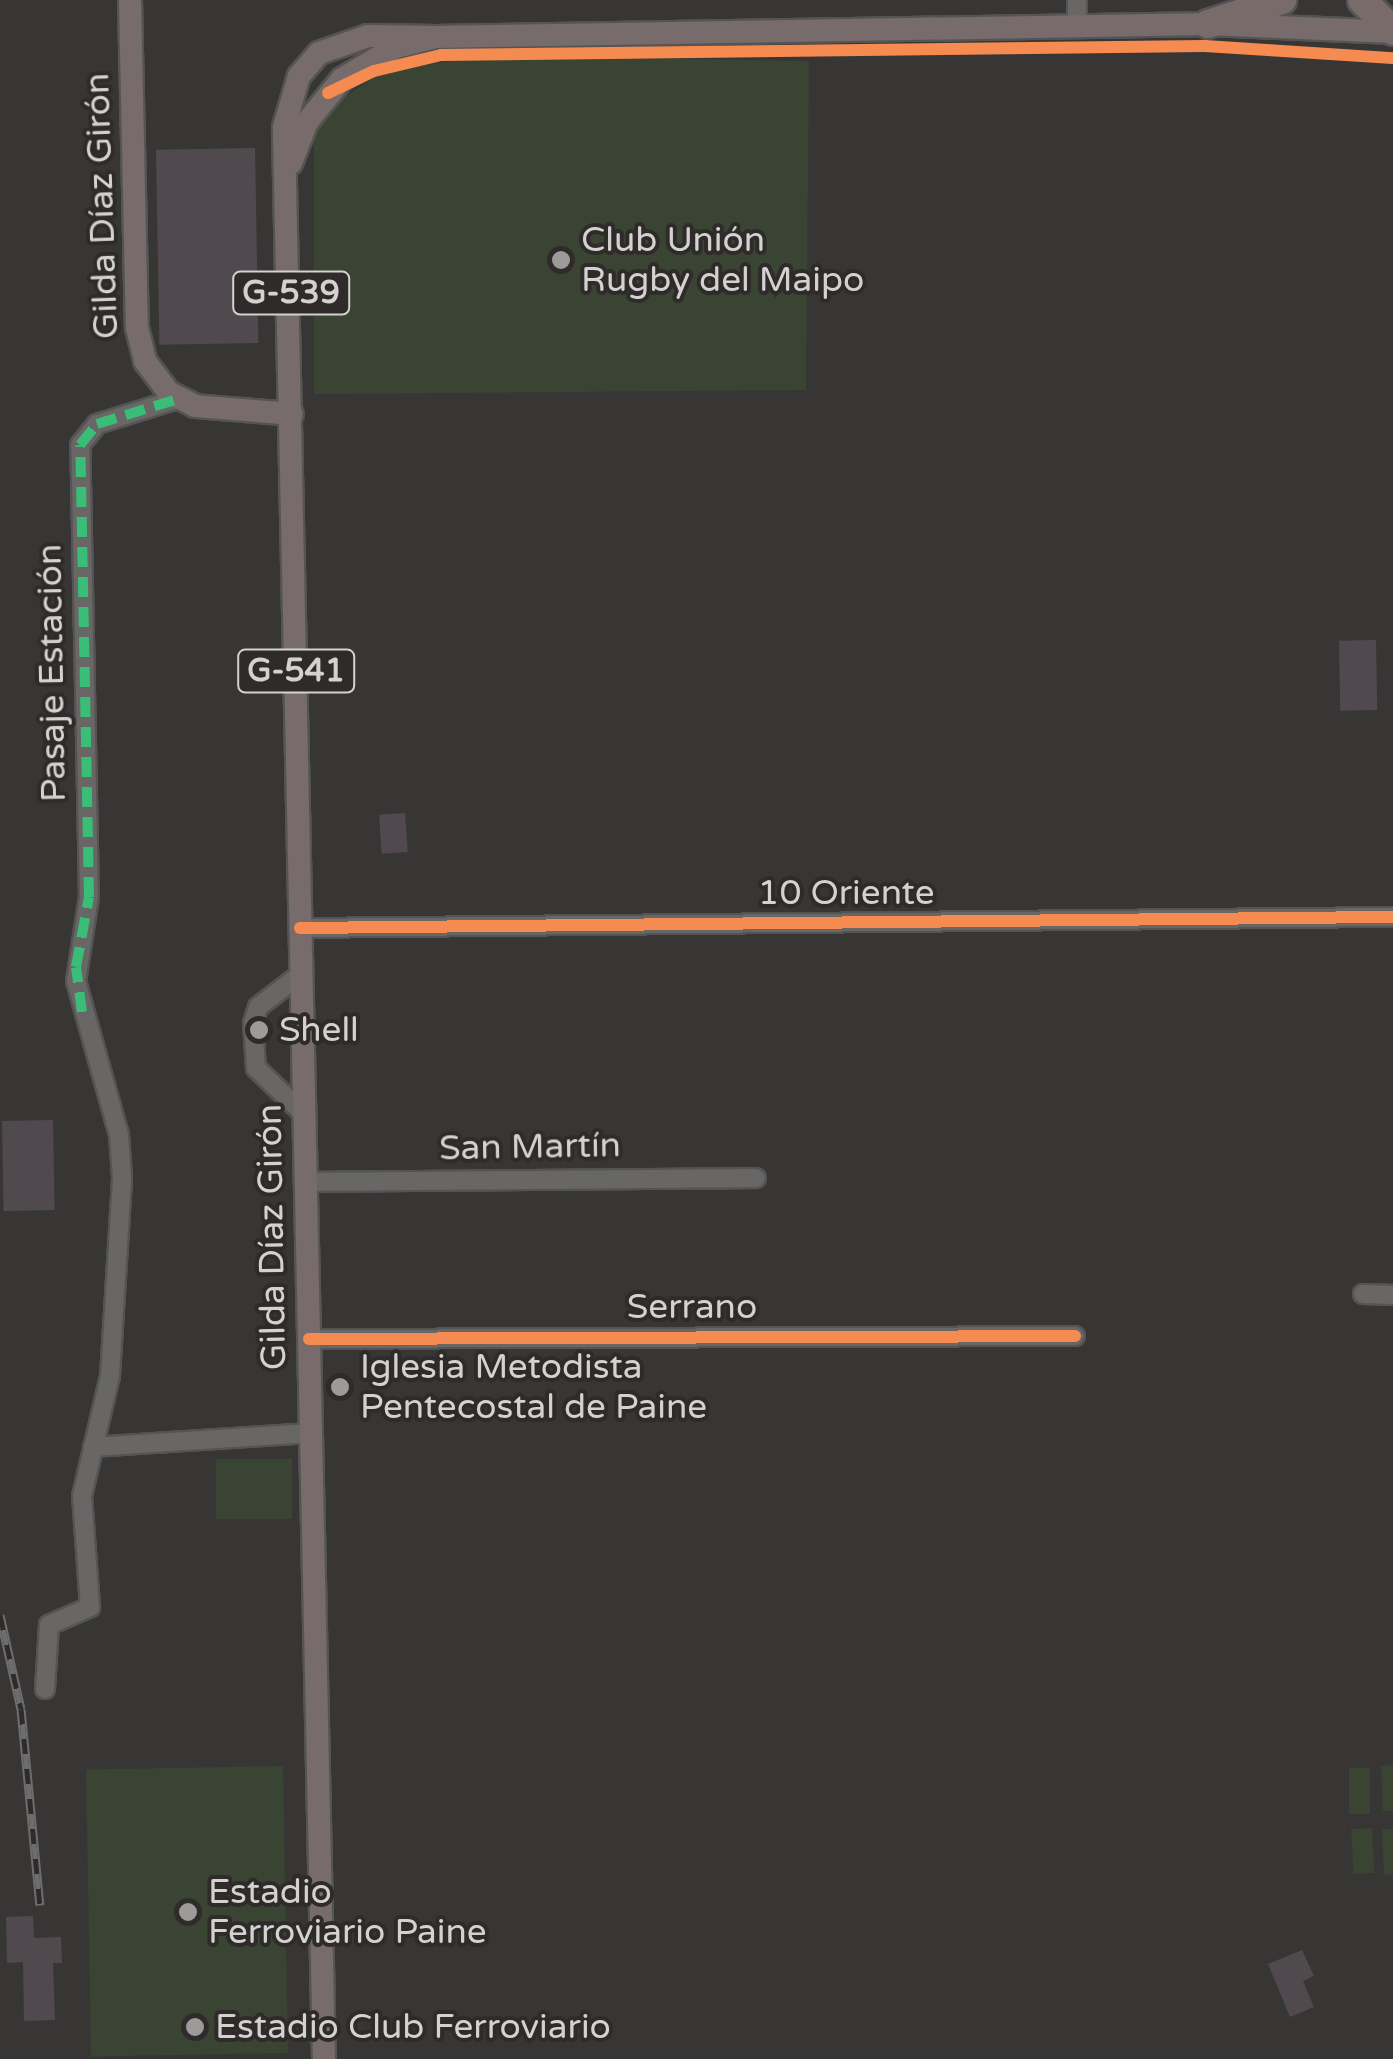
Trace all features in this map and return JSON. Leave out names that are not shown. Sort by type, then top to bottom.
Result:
[{"type":"highway","points":[[1208,24],[1282,0]]},
{"type":"highway","points":[[1362,0],[1393,31]]},
{"type":"main road","name":"Gilda Díaz Girón","points":[[130,0],[137,328],[150,372],[178,400]]},
{"type":"main road","name":"Gilda Díaz Girón","points":[[324,2059],[286,112],[310,61],[368,36],[1208,24],[1393,31]]},
{"type":"main road","name":"Gilda Díaz Girón","points":[[289,172],[307,122],[342,78],[396,47],[436,37]]},
{"type":"main road","points":[[178,400],[230,414],[292,414]]},
{"type":"street","points":[[1077,0],[1078,26]]},
{"type":"street","name":"Pasaje Estación","points":[[45,1689],[49,1625],[90,1607],[82,1496],[114,1332],[122,1178],[119,1135],[82,1012],[76,967],[89,896],[80,445],[97,424],[178,400]]},
{"type":"street","name":"10 Oriente","points":[[300,928],[1393,916]]},
{"type":"street","points":[[301,974],[258,1006],[253,1023],[256,1068],[304,1114]]},
{"type":"street","name":"San Martín","points":[[306,1182],[756,1178]]},
{"type":"street","points":[[1363,1294],[1393,1294]]},
{"type":"street","name":"Serrano","points":[[309,1339],[1075,1336]]},
{"type":"street","points":[[92,1447],[310,1433]]},
{"type":"green space","name":"Club Unión Rugby del Maipo","points":[[481,56],[809,61],[806,390],[314,394],[314,129],[338,101],[384,71]]},
{"type":"green space","points":[[216,1459],[292,1459],[292,1519],[216,1519]]},
{"type":"green space","points":[[1393,1765],[1393,1811],[1383,1811],[1381,1766]]},
{"type":"green space","name":"Estadio Ferroviario Paine","points":[[283,1766],[288,2053],[91,2056],[86,1769]]},
{"type":"green space","points":[[1349,1768],[1370,1768],[1370,1814],[1349,1814]]},
{"type":"green space","points":[[1372,1828],[1374,1873],[1353,1874],[1351,1829]]},
{"type":"green space","points":[[1382,1829],[1393,1829],[1393,1874],[1384,1875]]},
{"type":"building","points":[[255,148],[258,343],[159,345],[156,150]]},
{"type":"building","points":[[1376,640],[1377,710],[1340,711],[1339,641]]},
{"type":"building","points":[[405,813],[408,852],[382,854],[379,815]]},
{"type":"building","points":[[53,1120],[55,1210],[4,1211],[2,1121]]},
{"type":"building","points":[[33,1916],[34,1938],[61,1937],[62,1963],[53,1963],[55,2020],[24,2021],[23,1962],[7,1963],[6,1917]]},
{"type":"building","points":[[1302,1950],[1314,1976],[1303,1981],[1314,2007],[1290,2017],[1268,1964]]},
{"type":"railway","points":[[0,1615],[21,1709],[40,1905]]},
{"type":"marked path","points":[[82,1012],[76,967],[89,897],[80,445],[97,424],[178,399]]},
{"type":"cycle path","points":[[328,93],[374,71],[441,55],[1205,46],[1393,58]]},
{"type":"cycle path","points":[[300,928],[1393,917]]},
{"type":"cycle path","points":[[309,1339],[1075,1336]]},
{"type":"place","name":"Club Unión Rugby del Maipo","points":[[561,260]]},
{"type":"place","name":"Shell","points":[[259,1030]]},
{"type":"place","name":"Iglesia Metodista Pentecostal de Paine","points":[[340,1387]]},
{"type":"place","name":"Estadio Ferroviario Paine","points":[[188,1912]]},
{"type":"place","name":"Estadio Club Ferroviario","points":[[195,2027]]}]
